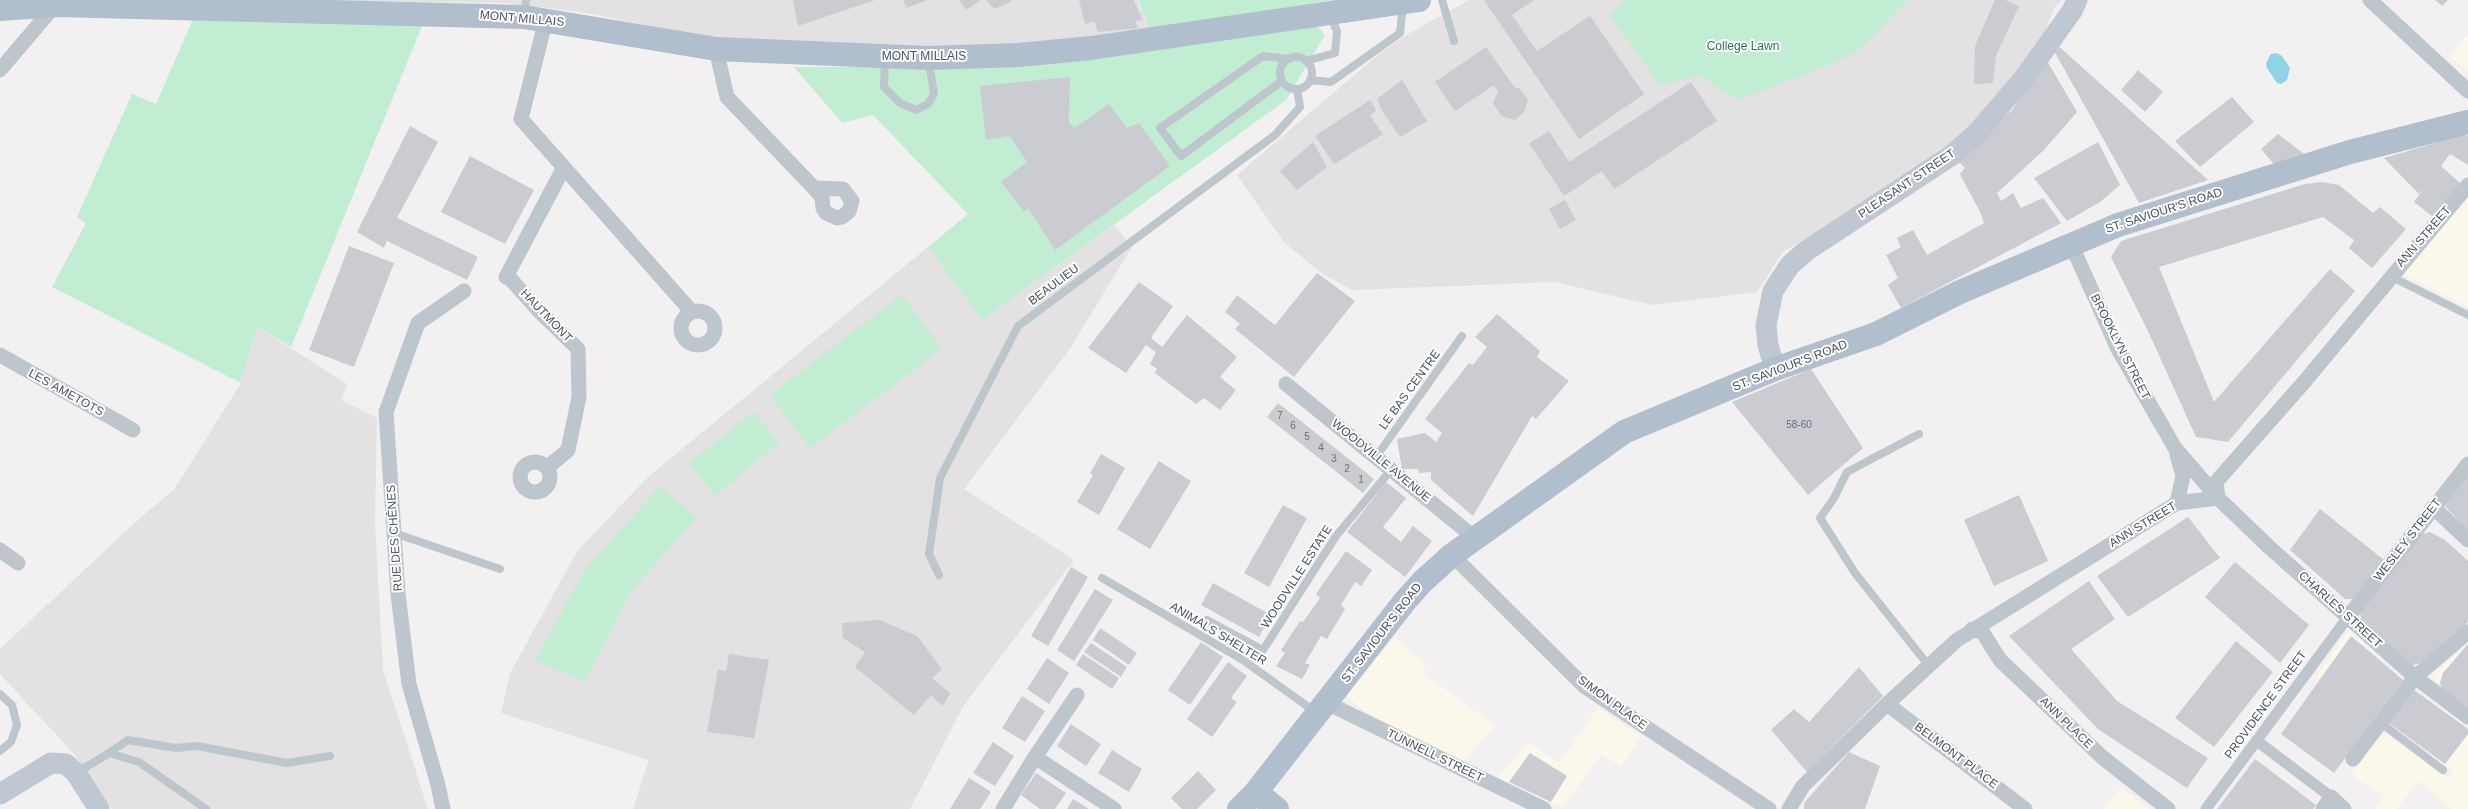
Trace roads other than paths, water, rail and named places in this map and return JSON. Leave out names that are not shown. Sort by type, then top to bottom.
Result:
[{"type":"main road","name":"MONT MILLAIS","points":[[0,9],[57,2],[154,5],[302,5],[428,14],[532,12],[716,49],[928,58],[1019,55],[1091,48],[1411,1]]},
{"type":"main road","name":"PLEASANT STREET","points":[[1775,370],[1768,345],[1766,326],[1773,291],[1790,265],[1806,251],[1952,155],[1977,133],[2024,78],[2072,4]]},
{"type":"main road","name":"ST. SAVIOUR'S ROAD","points":[[1239,809],[1256,792],[1323,709],[1405,601],[1452,555],[1624,432],[1775,370],[1876,334],[1960,292],[2118,225],[2350,152],[2468,122]]},
{"type":"main road","points":[[0,794],[51,763],[66,764],[76,773],[99,809]]},
{"type":"main road","points":[[1256,792],[1276,809]]},
{"type":"street","points":[[2370,0],[2468,91]]},
{"type":"street","points":[[0,70],[57,2]]},
{"type":"street","points":[[532,12],[521,119],[563,169],[692,312]]},
{"type":"street","points":[[716,49],[727,97],[814,188]]},
{"type":"street","name":"HAUTMONT","points":[[547,468],[568,450],[580,397],[578,349],[506,276],[563,169]]},
{"type":"street","name":"ANN STREET","points":[[1789,809],[1803,786],[1887,704],[1972,629],[2177,503],[2218,498],[2216,482],[2278,417],[2390,276],[2468,185]]},
{"type":"street","name":"BROOKLYN STREET","points":[[2071,244],[2118,349],[2175,448],[2218,498]]},
{"type":"street","name":"RUE DES CHÊNES","points":[[443,809],[409,684],[398,594],[386,412],[418,323],[464,291]]},
{"type":"street","name":"LES AMETOTS","points":[[0,355],[133,430]]},
{"type":"street","name":"WOODVILLE AVENUE","points":[[1286,384],[1475,538]]},
{"type":"street","name":"BROOKLYN STREET","points":[[2175,448],[2183,476],[2177,503]]},
{"type":"street","name":"WESLEY STREET","points":[[2348,617],[2468,464]]},
{"type":"street","name":"CHARLES STREET","points":[[2218,498],[2269,547],[2415,678],[2468,717]]},
{"type":"street","points":[[2433,508],[2468,540]]},
{"type":"street","points":[[0,550],[18,562]]},
{"type":"street","name":"SIMON PLACE","points":[[1452,555],[1584,686],[1768,809]]},
{"type":"street","name":"PROVIDENCE STREET","points":[[2206,809],[2348,617]]},
{"type":"street","name":"ANN PLACE","points":[[1972,629],[1983,633],[2000,660],[2102,757],[2168,809]]},
{"type":"street","points":[[2353,759],[2415,678],[2468,632]]},
{"type":"street","points":[[1003,809],[1035,756],[1077,695]]},
{"type":"street","name":"BELMONT PLACE","points":[[1887,704],[2024,809]]},
{"type":"street","name":"TUNNELL STREET","points":[[1323,709],[1544,809]]},
{"type":"street","points":[[2257,741],[2327,803],[2344,809]]},
{"type":"street","points":[[1035,756],[1114,809]]},
{"type":"lane","points":[[1442,0],[1454,41]]},
{"type":"lane","points":[[1288,59],[1280,70],[1282,81],[1286,86],[1297,89],[1310,80],[1331,82],[1400,33],[1411,1]]},
{"type":"lane","points":[[1306,61],[1335,53],[1337,31],[1328,13]]},
{"type":"lane","points":[[1282,81],[1181,156],[1160,128],[1263,56],[1288,59],[1299,57],[1306,61],[1312,71],[1310,80]]},
{"type":"lane","points":[[885,57],[884,87],[900,103],[916,110],[928,104],[934,94],[928,58]]},
{"type":"lane","name":"BEAULIEU","points":[[939,575],[929,554],[940,478],[1018,326],[1275,135],[1300,107],[1297,89]]},
{"type":"lane","points":[[2390,276],[2468,315]]},
{"type":"lane","name":"LE BAS CENTRE","points":[[1376,457],[1462,336]]},
{"type":"lane","points":[[1919,434],[1847,472],[1834,498],[1820,518],[1856,573],[1929,666]]},
{"type":"lane","name":"WOODVILLE ESTATE","points":[[1207,620],[1263,650],[1336,536],[1391,470]]},
{"type":"lane","points":[[394,533],[500,569]]},
{"type":"lane","name":"ANIMALS SHELTER","points":[[1102,578],[1244,660],[1323,709]]},
{"type":"lane","points":[[0,694],[12,705],[17,725],[11,742],[0,751]]},
{"type":"lane","points":[[2381,723],[2442,770]]},
{"type":"lane","points":[[76,773],[128,740],[176,748],[197,746],[287,764],[330,756]]},
{"type":"lane","points":[[109,753],[139,762],[206,809]]},
{"type":"water","points":[[2277,53],[2282,56],[2290,68],[2287,80],[2281,84],[2277,83],[2267,68],[2266,63],[2271,54]]},
{"type":"park label","name":"College Lawn","points":[[1743,47]]}]
